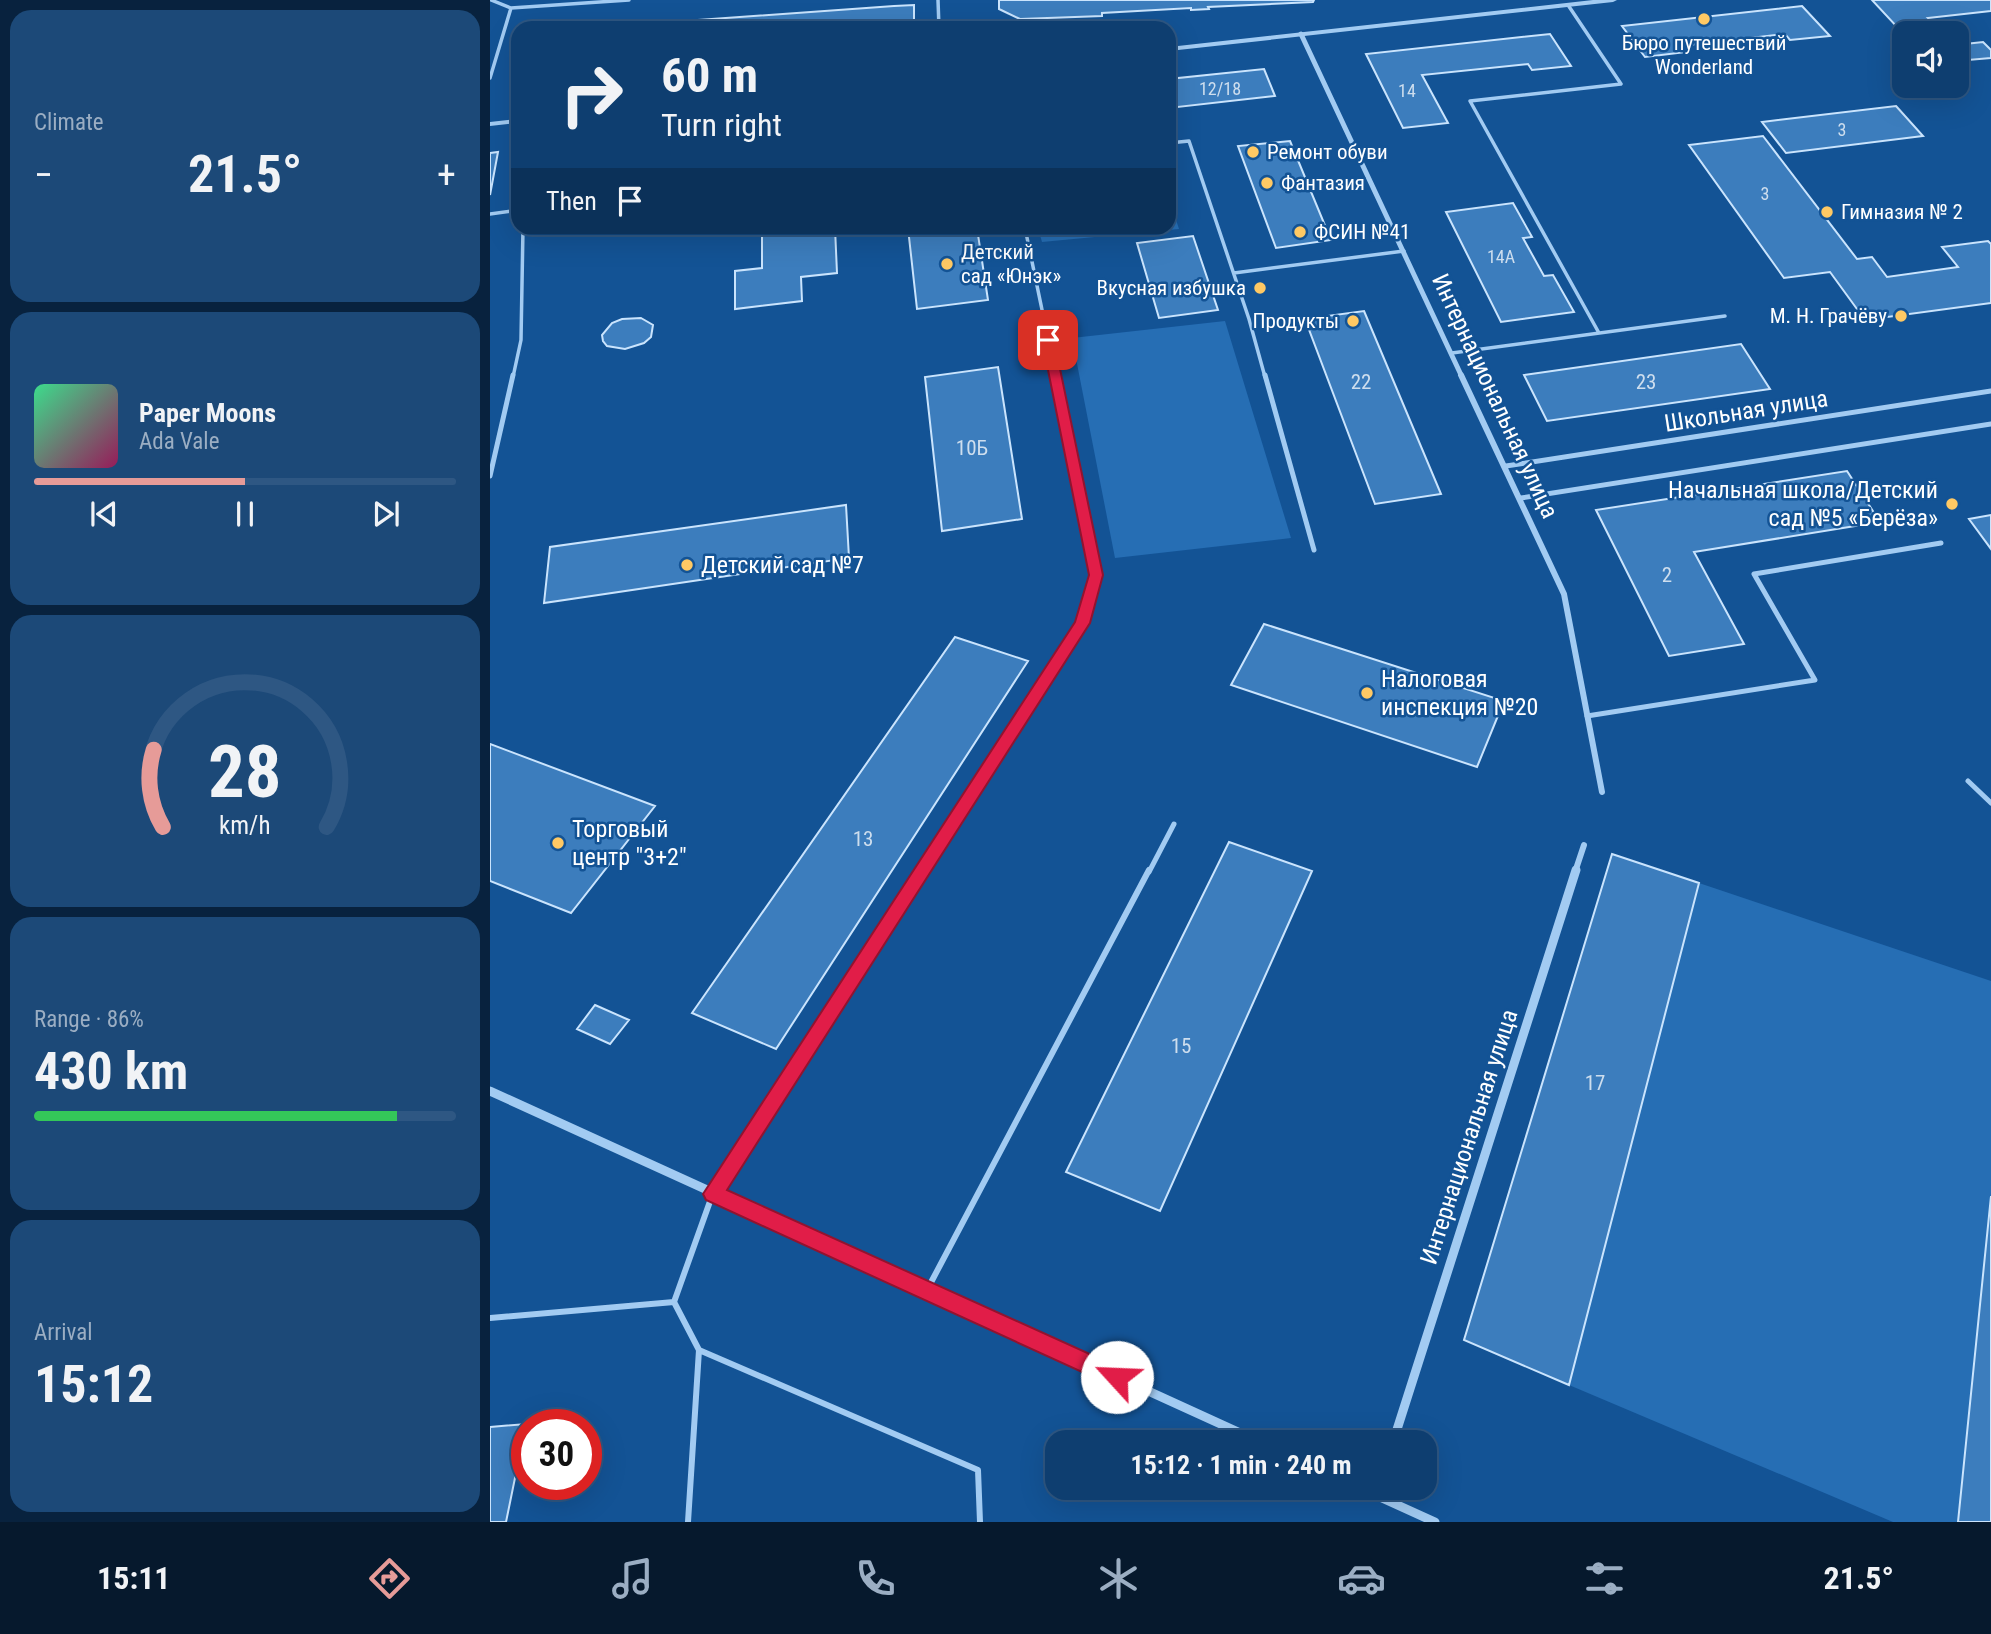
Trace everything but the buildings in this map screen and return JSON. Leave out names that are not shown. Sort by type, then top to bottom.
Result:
[{"type":"street","points":[[1176,48],[1613,0]]},
{"type":"street","name":"Интернациональная улица","points":[[1301,34],[1564,594],[1602,792]]},
{"type":"street","points":[[490,124],[511,122]]},
{"type":"street","name":"Школьная улица","points":[[1506,466],[1991,391]]},
{"type":"street","name":"Школьная улица","points":[[1521,498],[1991,424]]},
{"type":"street","name":"Интернациональная улица","points":[[1397,1430],[1584,845]]},
{"type":"street","points":[[490,1091],[1234,1430]]},
{"type":"street","points":[[1394,1500],[1435,1522]]},
{"type":"lane","points":[[491,0],[511,8],[629,0]]},
{"type":"lane","points":[[938,0],[939,21]]},
{"type":"lane","points":[[1568,5],[1621,84],[1470,101],[1599,333]]},
{"type":"lane","points":[[490,78],[511,8]]},
{"type":"lane","points":[[1176,142],[1189,141],[1234,272],[1314,550]]},
{"type":"lane","points":[[490,214],[511,211]]},
{"type":"lane","points":[[490,477],[521,340],[523,235]]},
{"type":"lane","points":[[688,1522],[699,1350],[674,1302],[713,1194],[1082,623],[1096,575],[1026,235]]},
{"type":"lane","points":[[1234,272],[1404,251]]},
{"type":"lane","points":[[1452,353],[1725,316]]},
{"type":"lane","points":[[1587,716],[1815,680],[1754,574],[1941,543]]},
{"type":"lane","points":[[1968,781],[1991,803]]},
{"type":"lane","points":[[927,1290],[1174,824]]},
{"type":"lane","points":[[490,1318],[674,1302]]},
{"type":"lane","points":[[699,1350],[978,1470],[980,1522]]},
{"type":"shaded area","points":[[1040,235],[1116,235],[1042,242]]},
{"type":"shaded area","points":[[1225,321],[1291,538],[1115,558],[1072,338]]},
{"type":"shaded area","points":[[1699,883],[1991,981],[1991,1196],[1958,1522],[1893,1522],[1569,1385]]},
{"type":"place","name":"Бюро путешествий Wonderland","points":[[1704,19]]},
{"type":"place","name":"Ремонт обуви","points":[[1253,152]]},
{"type":"place","name":"Фантазия","points":[[1267,183]]},
{"type":"place","name":"Гимназия № 2","points":[[1827,212]]},
{"type":"place","name":"ФСИН №41","points":[[1300,232]]},
{"type":"place","name":"Детский сад «Юнэк»","points":[[947,264]]},
{"type":"place","name":"Вкусная избушка","points":[[1260,288]]},
{"type":"place","name":"М. Н. Грачёву","points":[[1901,316]]},
{"type":"place","name":"Продукты","points":[[1353,321]]},
{"type":"place","name":"Начальная школа/Детский сад №5 «Берёза»","points":[[1952,504]]},
{"type":"place","name":"Детский сад №7","points":[[687,565]]},
{"type":"place","name":"Налоговая инспекция №20","points":[[1367,693]]},
{"type":"place","name":"Торговый центр \"3+2\"","points":[[558,843]]},
{"type":"route","points":[[1048,340],[1096,575],[1082,623],[713,1194],[1117,1377]]}]
